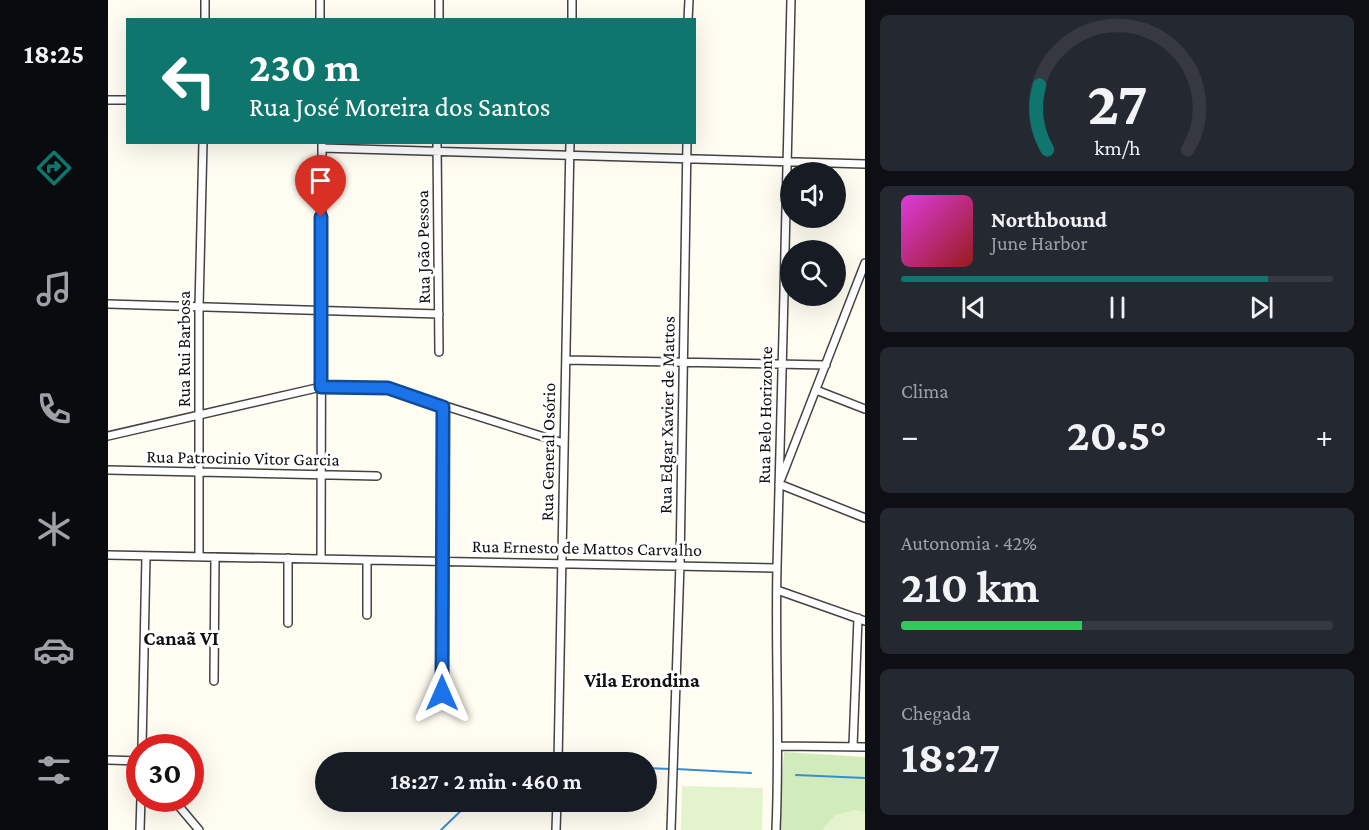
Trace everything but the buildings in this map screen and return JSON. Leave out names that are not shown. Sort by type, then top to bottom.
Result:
[{"type":"street","points":[[205,18],[206,0]]},
{"type":"street","points":[[320,0],[320,18]]},
{"type":"street","points":[[439,0],[439,18]]},
{"type":"street","points":[[572,0],[572,18]]},
{"type":"street","points":[[688,18],[689,0]]},
{"type":"street","name":"Rua Belo Horizonte","points":[[776,830],[779,746],[777,567],[780,364],[788,160],[791,0]]},
{"type":"street","points":[[108,100],[126,100]]},
{"type":"street","name":"Rua Rui Barbosa","points":[[199,557],[199,307],[203,144]]},
{"type":"street","name":"Rua General Osório","points":[[558,752],[570,144]]},
{"type":"street","name":"Rua Edgar Xavier de Mattos","points":[[671,830],[680,564],[687,144]]},
{"type":"street","points":[[321,559],[322,145],[437,147],[570,155],[865,164]]},
{"type":"street","name":"Rua João Pessoa","points":[[437,147],[439,352]]},
{"type":"street","points":[[865,263],[779,484],[865,518]]},
{"type":"street","points":[[108,304],[439,314]]},
{"type":"street","points":[[566,360],[826,365]]},
{"type":"street","points":[[108,436],[321,387],[388,388],[563,443]]},
{"type":"street","points":[[816,390],[865,409]]},
{"type":"street","points":[[442,693],[443,407]]},
{"type":"street","name":"Rua Patrocinio Vitor Garcia","points":[[108,470],[377,476]]},
{"type":"street","name":"Rua Ernesto de Mattos Carvalho","points":[[108,555],[777,567]]},
{"type":"street","points":[[142,734],[146,556]]},
{"type":"street","points":[[214,681],[215,557]]},
{"type":"street","points":[[288,558],[288,623]]},
{"type":"street","points":[[367,560],[367,615]]},
{"type":"street","points":[[777,590],[862,619],[853,746]]},
{"type":"street","points":[[779,746],[865,747]]},
{"type":"street","points":[[108,760],[126,761]]},
{"type":"street","points":[[140,830],[141,812]]},
{"type":"street","points":[[184,812],[199,830]]},
{"type":"street","points":[[556,830],[557,812]]},
{"type":"green space","points":[[784,752],[865,757],[865,830],[778,830]]},
{"type":"green space","points":[[682,786],[763,788],[762,830],[681,830]]},
{"type":"green space","points":[[855,810],[865,812],[865,830],[822,830],[835,815]]},
{"type":"waterway","points":[[657,768],[670,769]]},
{"type":"waterway","points":[[676,769],[751,773]]},
{"type":"waterway","points":[[796,775],[865,778]]},
{"type":"waterway","points":[[441,830],[460,812]]},
{"type":"district","name":"Canaã VI","points":[[181,638]]},
{"type":"district","name":"Vila Erondina","points":[[642,680]]},
{"type":"route","points":[[321,217],[321,387],[388,388],[443,407],[442,693]]}]
